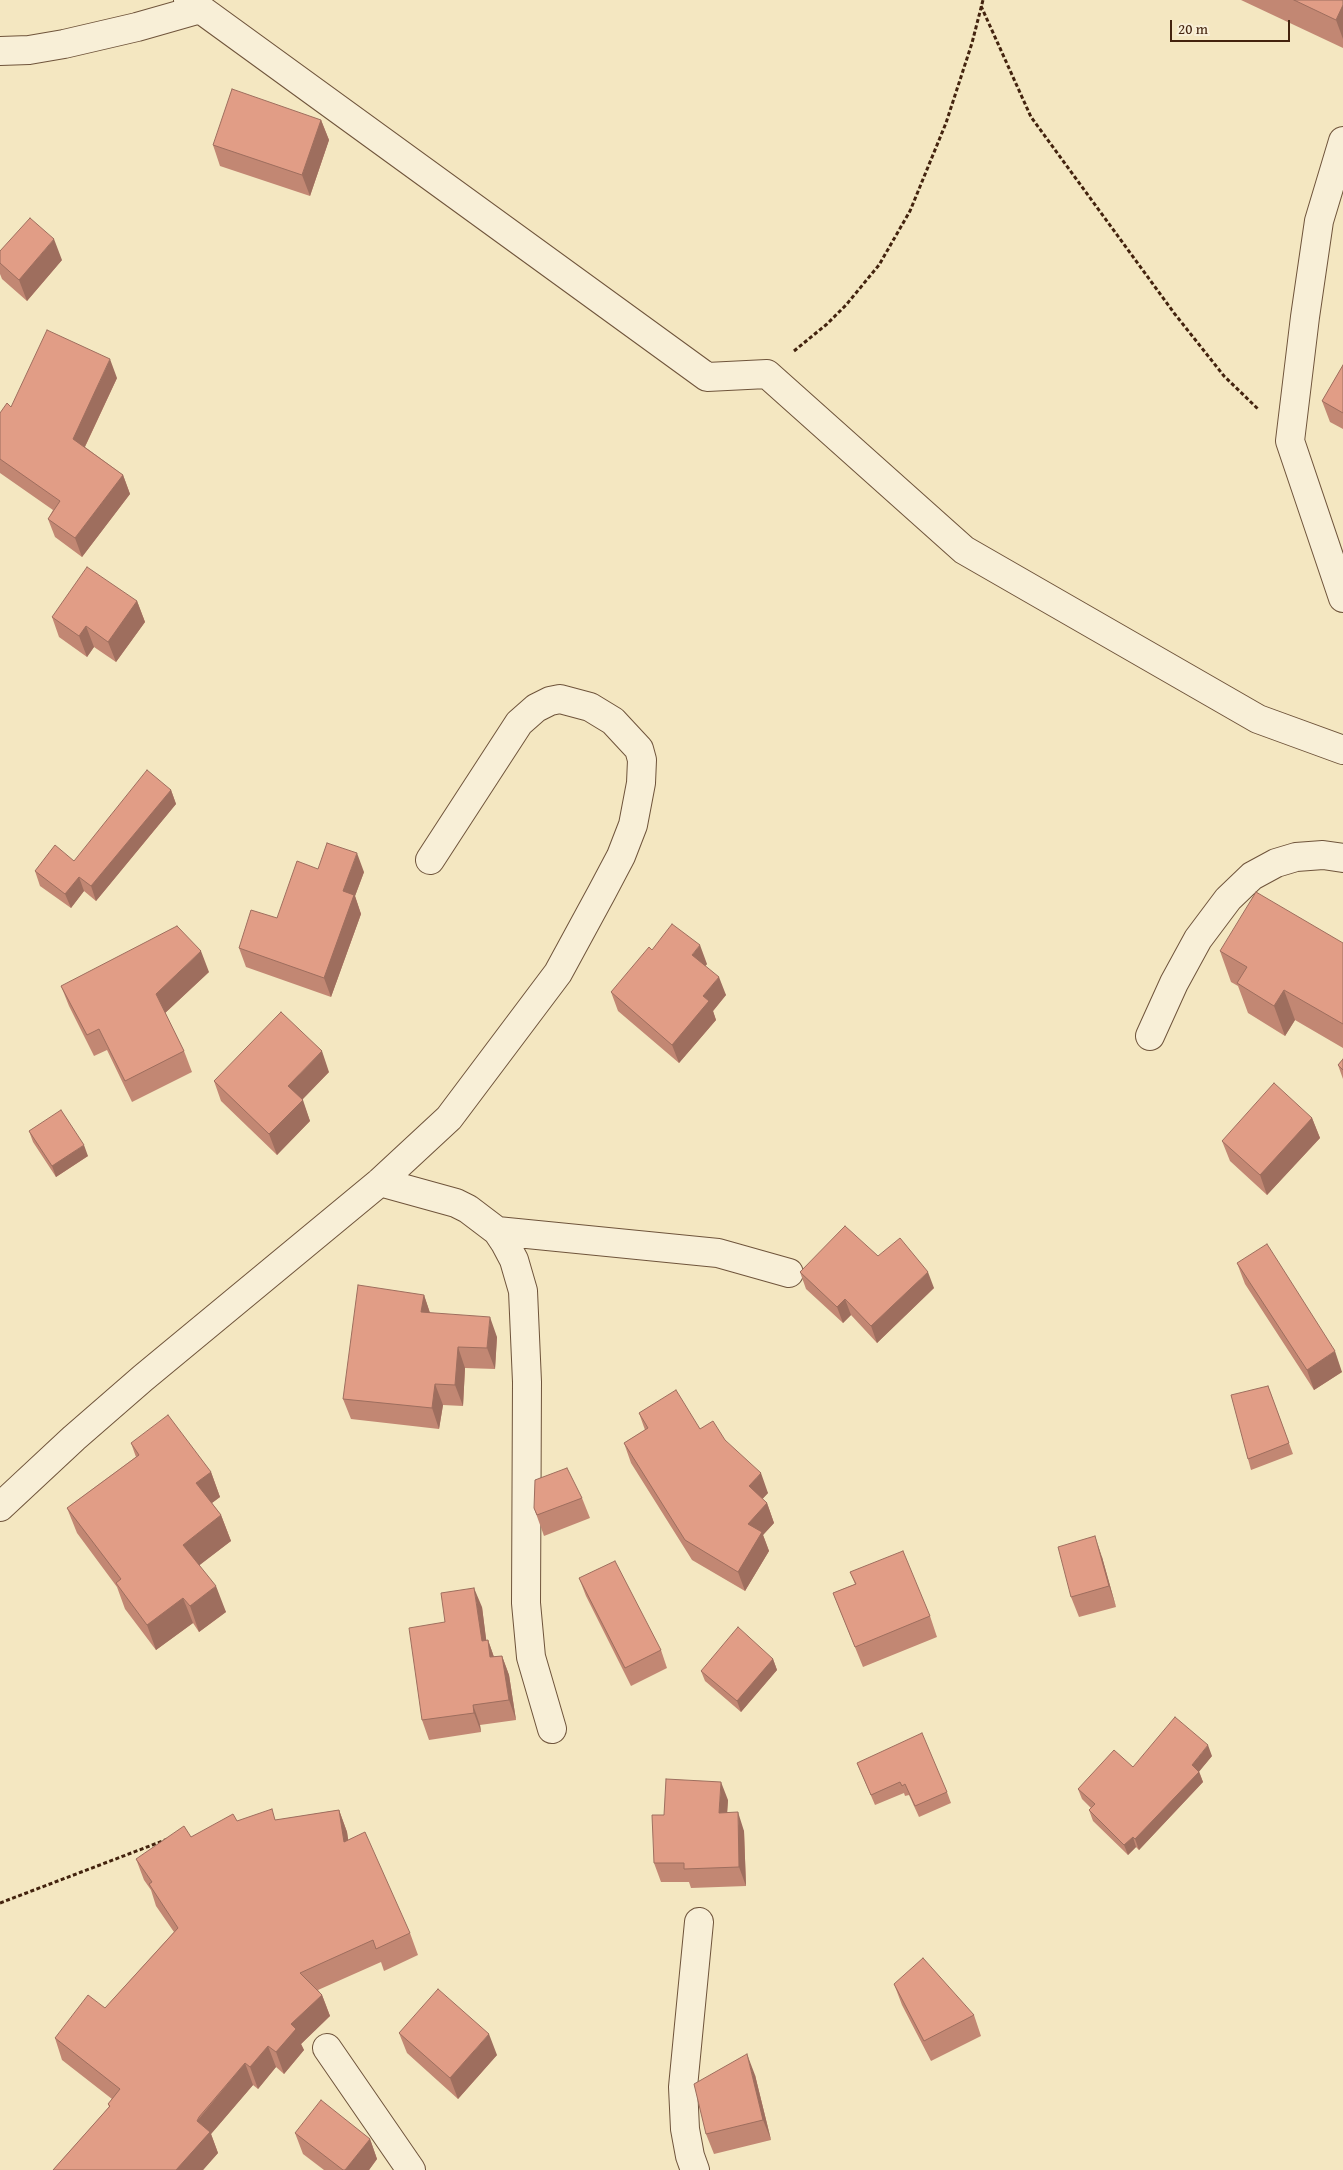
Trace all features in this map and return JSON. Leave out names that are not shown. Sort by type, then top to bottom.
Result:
[{"type":"street","points":[[0,51],[29,50],[64,44],[137,27],[194,4],[707,376],[767,374],[964,550],[1258,719],[1343,750]]},
{"type":"street","points":[[1343,141],[1319,221],[1290,441],[1343,598]]},
{"type":"street","points":[[0,1507],[74,1438],[143,1378],[380,1182],[449,1118],[558,974],[621,856],[633,825],[641,783],[642,760],[639,749],[613,721],[590,706],[560,699],[550,701],[536,708],[519,723],[430,860]]},
{"type":"street","points":[[1150,1036],[1174,983],[1198,939],[1228,899],[1252,876],[1276,864],[1296,857],[1323,855],[1343,858]]},
{"type":"street","points":[[380,1182],[456,1203],[497,1231],[506,1242],[514,1260],[523,1291],[527,1382],[526,1603],[532,1657],[552,1729]]},
{"type":"street","points":[[497,1231],[718,1253],[790,1273]]},
{"type":"street","points":[[695,2170],[690,2156],[685,2129],[683,2087],[699,1922]]},
{"type":"street","points":[[327,2048],[411,2170]]},
{"type":"path","points":[[767,374],[827,324],[846,305],[879,265],[910,211],[946,123],[972,43],[983,0]]},
{"type":"path","points":[[981,6],[1031,117],[1174,313],[1224,376],[1290,441]]},
{"type":"path","points":[[0,1903],[173,1836]]},
{"type":"building","points":[[1294,0],[1343,0],[1343,5],[1336,20]]},
{"type":"building","points":[[232,89],[321,120],[302,175],[213,145]]},
{"type":"building","points":[[30,218],[54,239],[19,280],[0,263],[0,251]]},
{"type":"building","points":[[47,330],[110,359],[73,439],[123,475],[75,538],[48,519],[60,501],[0,459],[0,413],[7,403],[11,407]]},
{"type":"building","points":[[1343,365],[1343,413],[1322,401]]},
{"type":"building","points":[[87,567],[137,601],[108,642],[86,626],[79,636],[52,617]]},
{"type":"building","points":[[147,770],[171,790],[91,886],[79,877],[65,894],[35,871],[55,845],[74,861]]},
{"type":"building","points":[[327,843],[357,853],[343,891],[354,895],[324,978],[239,948],[251,910],[277,918],[297,861],[318,869]]},
{"type":"building","points":[[1256,892],[1343,943],[1343,1024],[1284,990],[1274,1006],[1237,983],[1247,967],[1220,951]]},
{"type":"building","points":[[672,924],[700,945],[692,955],[719,977],[703,996],[709,1001],[672,1045],[611,992],[649,947],[652,950]]},
{"type":"building","points":[[177,926],[201,951],[156,994],[184,1051],[125,1081],[99,1029],[87,1035],[61,986]]},
{"type":"building","points":[[281,1012],[322,1051],[288,1086],[303,1100],[269,1134],[214,1081]]},
{"type":"building","points":[[1343,1059],[1343,1070],[1338,1065]]},
{"type":"building","points":[[1274,1083],[1312,1118],[1260,1175],[1222,1141]]},
{"type":"building","points":[[61,1110],[84,1145],[52,1166],[29,1131]]},
{"type":"building","points":[[845,1226],[878,1256],[900,1238],[928,1272],[871,1326],[845,1299],[837,1307],[800,1272]]},
{"type":"building","points":[[1267,1244],[1335,1351],[1307,1370],[1237,1263]]},
{"type":"building","points":[[358,1285],[424,1295],[421,1312],[490,1317],[487,1348],[458,1347],[455,1385],[435,1384],[432,1408],[343,1399]]},
{"type":"building","points":[[1268,1386],[1289,1443],[1248,1459],[1231,1395]]},
{"type":"building","points":[[676,1390],[700,1429],[713,1421],[725,1440],[761,1473],[749,1486],[767,1503],[748,1524],[762,1532],[738,1572],[685,1540],[624,1443],[648,1428],[639,1413]]},
{"type":"building","points":[[168,1415],[211,1472],[196,1483],[221,1515],[183,1545],[216,1586],[190,1606],[183,1598],[147,1625],[116,1583],[121,1579],[67,1508],[139,1455],[131,1443]]},
{"type":"building","points":[[567,1468],[582,1498],[537,1515],[534,1508],[535,1480]]},
{"type":"building","points":[[1095,1536],[1109,1586],[1071,1597],[1058,1547]]},
{"type":"building","points":[[903,1551],[930,1616],[855,1647],[833,1593],[856,1584],[850,1572]]},
{"type":"building","points":[[615,1561],[661,1650],[625,1668],[579,1578]]},
{"type":"building","points":[[474,1588],[482,1641],[488,1640],[490,1657],[502,1656],[509,1700],[473,1705],[474,1713],[422,1720],[409,1628],[445,1622],[441,1593]]},
{"type":"building","points":[[738,1627],[773,1659],[737,1701],[701,1671]]},
{"type":"building","points":[[1175,1717],[1208,1745],[1192,1765],[1199,1772],[1135,1839],[1133,1837],[1124,1845],[1089,1810],[1095,1804],[1078,1789],[1114,1750],[1133,1767]]},
{"type":"building","points":[[922,1733],[947,1792],[915,1806],[905,1784],[902,1786],[900,1782],[871,1795],[857,1763]]},
{"type":"building","points":[[666,1779],[721,1782],[719,1813],[738,1812],[739,1867],[684,1869],[684,1863],[654,1863],[652,1815],[664,1815]]},
{"type":"building","points":[[272,1809],[275,1820],[339,1810],[344,1842],[365,1832],[410,1933],[376,1949],[373,1940],[300,1973],[322,1995],[291,2024],[296,2029],[276,2052],[268,2046],[250,2067],[245,2063],[199,2117],[197,2121],[210,2132],[176,2170],[53,2170],[110,2106],[108,2104],[120,2089],[55,2038],[88,1995],[105,2008],[178,1928],[149,1884],[152,1882],[136,1859],[184,1826],[191,1837],[233,1814],[237,1821]]},
{"type":"building","points":[[923,1958],[974,2015],[924,2041],[894,1984]]},
{"type":"building","points":[[438,1989],[489,2034],[450,2078],[399,2033]]},
{"type":"building","points":[[747,2054],[763,2120],[706,2134],[694,2084]]},
{"type":"building","points":[[321,2100],[370,2139],[345,2170],[295,2133]]}]
